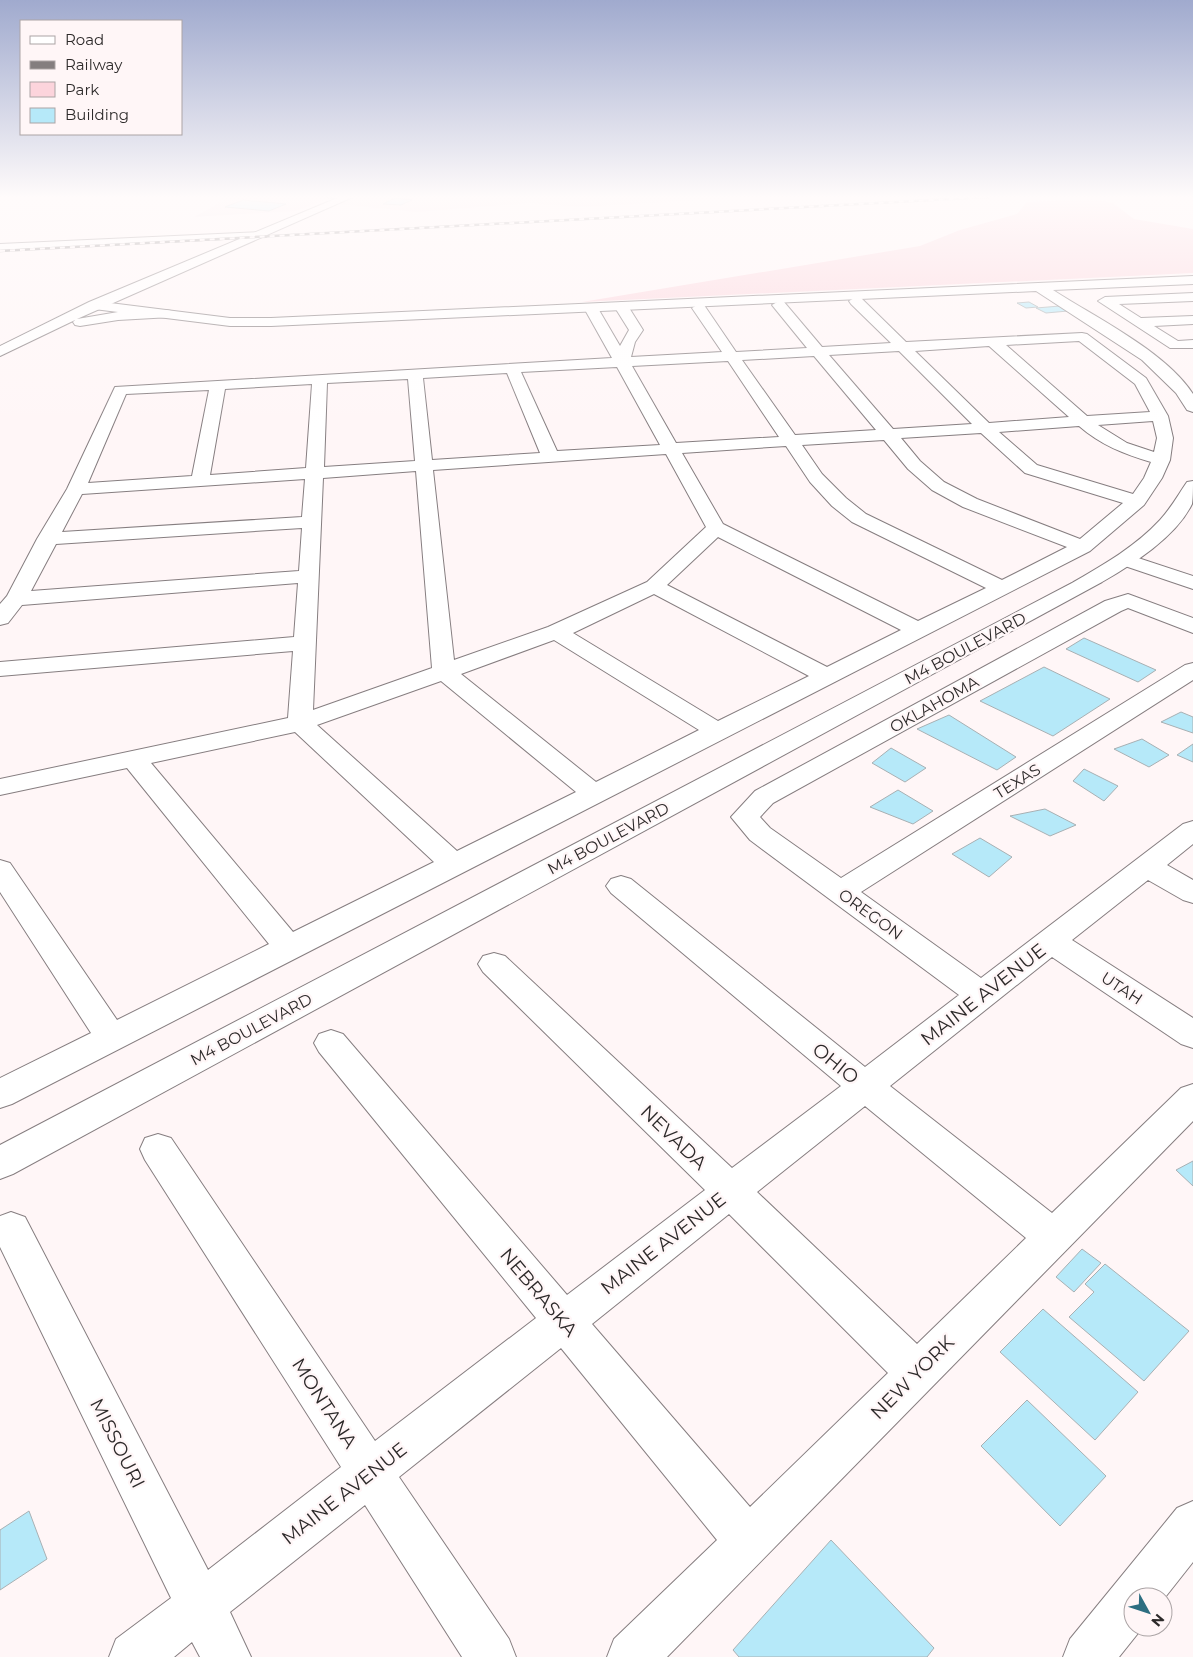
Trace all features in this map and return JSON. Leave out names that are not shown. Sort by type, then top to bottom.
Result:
[{"type":"main road","points":[[0,352],[94,305],[171,273]]},
{"type":"main road","points":[[94,305],[230,322],[271,322],[979,288],[1193,280]]},
{"type":"main road","points":[[979,288],[1004,290],[1058,300],[1086,285]]},
{"type":"main road","points":[[1039,286],[1162,368],[1187,394],[1193,407]]},
{"type":"main road","points":[[138,287],[151,302],[166,314]]},
{"type":"main road","points":[[1193,297],[1105,301],[1175,345],[1193,344]]},
{"type":"main road","points":[[856,301],[1011,453],[1031,469],[1137,501]]},
{"type":"main road","points":[[779,305],[914,465],[938,486],[970,503],[1083,547]]},
{"type":"main road","points":[[621,306],[636,330],[628,342],[623,362]]},
{"type":"main road","points":[[591,308],[716,528],[919,630]]},
{"type":"main road","points":[[699,308],[816,478],[839,502],[859,518],[1002,588]]},
{"type":"main road","points":[[52,326],[118,316],[166,314]]},
{"type":"main road","points":[[1139,322],[1193,320]]},
{"type":"main road","points":[[0,618],[16,599],[47,539],[76,489],[120,390],[1082,337],[1142,381],[1160,416],[1165,438],[1161,460],[1137,501],[1083,547],[0,1094]]},
{"type":"main road","points":[[993,342],[1098,434],[1121,447],[1161,460]]},
{"type":"main road","points":[[512,368],[551,457]]},
{"type":"main road","points":[[415,374],[444,672],[595,794]]},
{"type":"main road","points":[[300,723],[320,379]]},
{"type":"main road","points":[[200,480],[218,384]]},
{"type":"main road","points":[[76,489],[1160,416]]},
{"type":"main road","name":"M4 BOULEVARD","points":[[0,1163],[1054,601],[1133,555],[1169,522],[1193,486]]},
{"type":"main road","points":[[47,539],[312,522]]},
{"type":"main road","points":[[0,787],[300,723],[556,632],[654,586],[716,528]]},
{"type":"main road","points":[[1133,555],[1193,568]]},
{"type":"main road","points":[[1133,555],[1193,583]]},
{"type":"main road","points":[[16,599],[309,576]]},
{"type":"main road","points":[[654,586],[827,676]]},
{"type":"main road","name":"OKLAHOMA","points":[[760,834],[745,817],[764,797],[1113,606],[1128,600],[1193,626]]},
{"type":"main road","points":[[556,632],[718,731]]},
{"type":"main road","points":[[0,669],[305,643]]},
{"type":"main road","name":"TEXAS","points":[[840,892],[1193,670]]},
{"type":"main road","points":[[300,723],[455,865]]},
{"type":"main road","points":[[133,758],[289,948]]},
{"type":"main road","name":"MAINE AVENUE","points":[[134,1657],[1193,830]]},
{"type":"main road","name":"OREGON","points":[[760,834],[982,995]]},
{"type":"main road","points":[[1147,866],[1193,893]]},
{"type":"main road","points":[[0,870],[111,1037]]},
{"type":"main road","name":"OHIO","points":[[621,886],[864,1086],[1053,1237]]},
{"type":"main road","name":"UTAH","points":[[1051,941],[1193,1034]]},
{"type":"main road","name":"NEVADA","points":[[494,964],[917,1373]]},
{"type":"main road","name":"NEBRASKA","points":[[331,1044],[748,1541]]},
{"type":"main road","name":"NEW YORK","points":[[632,1657],[1193,1098]]},
{"type":"main road","name":"MONTANA","points":[[158,1150],[491,1657]]},
{"type":"main road","name":"MISSOURI","points":[[11,1229],[226,1657]]},
{"type":"main road","points":[[1143,1587],[1193,1524]]},
{"type":"main road","points":[[1088,1657],[1123,1612]]},
{"type":"green space","points":[[755,273],[1186,273],[582,302]]},
{"type":"building","points":[[1029,302],[1038,307],[1026,308],[1017,303]]},
{"type":"building","points":[[1060,306],[1068,311],[1046,313],[1036,308]]},
{"type":"building","points":[[1084,638],[1156,670],[1138,682],[1066,649]]},
{"type":"building","points":[[1044,667],[1110,699],[1053,736],[980,701]]},
{"type":"building","points":[[1181,712],[1193,717],[1193,733],[1161,722]]},
{"type":"building","points":[[949,715],[1016,757],[997,770],[917,729]]},
{"type":"building","points":[[1142,739],[1169,755],[1149,767],[1114,749]]},
{"type":"building","points":[[1193,744],[1193,762],[1177,755]]},
{"type":"building","points":[[891,748],[926,768],[905,782],[872,763]]},
{"type":"building","points":[[1084,769],[1118,786],[1104,801],[1073,781]]},
{"type":"building","points":[[898,790],[933,811],[913,824],[870,807]]},
{"type":"building","points":[[1045,809],[1076,825],[1050,836],[1010,816]]},
{"type":"building","points":[[980,838],[1012,857],[989,877],[952,854]]},
{"type":"building","points":[[1193,1161],[1193,1186],[1176,1170]]},
{"type":"building","points":[[1082,1249],[1101,1263],[1074,1292],[1056,1277]]},
{"type":"building","points":[[1105,1264],[1189,1331],[1144,1381],[1069,1317],[1094,1292],[1085,1284]]},
{"type":"building","points":[[1043,1309],[1138,1392],[1095,1440],[1000,1352]]},
{"type":"building","points":[[1027,1400],[1106,1476],[1060,1526],[981,1446]]},
{"type":"building","points":[[29,1511],[47,1559],[0,1590],[0,1530]]},
{"type":"building","points":[[831,1540],[934,1648],[927,1657],[739,1657],[733,1650]]}]
